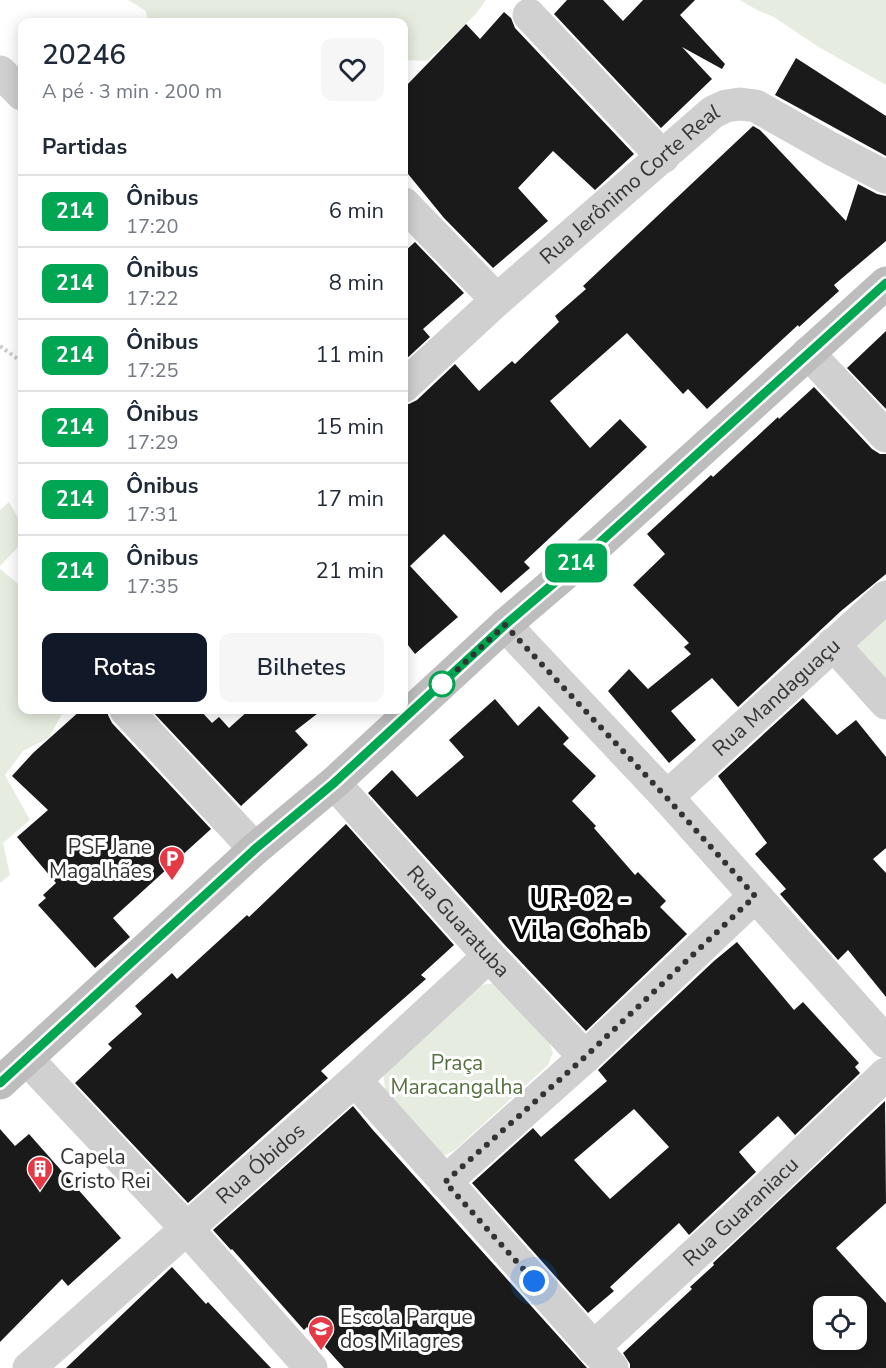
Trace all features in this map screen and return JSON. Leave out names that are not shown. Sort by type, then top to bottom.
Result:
[{"type":"main road","points":[[0,1083],[255,849],[334,783],[505,625],[574,566],[886,283]]},
{"type":"street","points":[[529,15],[663,157]]},
{"type":"street","points":[[0,72],[18,90]]},
{"type":"street","name":"Rua Jerônimo Corte Real","points":[[408,382],[496,300],[713,112],[726,106],[740,104],[756,106],[886,177]]},
{"type":"street","points":[[408,208],[496,300]]},
{"type":"street","points":[[808,353],[886,436]]},
{"type":"street","name":"Rua Mandaguaçu","points":[[667,798],[886,597]]},
{"type":"street","points":[[505,625],[667,798],[886,1042]]},
{"type":"street","points":[[833,645],[886,703]]},
{"type":"street","points":[[130,714],[255,849]]},
{"type":"street","name":"Rua Guaratuba","points":[[334,783],[489,956],[585,1057]]},
{"type":"street","points":[[445,1182],[585,1057],[755,896]]},
{"type":"street","name":"Rua Óbidos","points":[[29,1368],[356,1080],[489,956]]},
{"type":"street","points":[[27,1059],[187,1229],[311,1368]]},
{"type":"street","name":"Rua Guaraniacu","points":[[603,1358],[747,1206],[886,1074]]},
{"type":"street","points":[[356,1080],[603,1358]]},
{"type":"path","points":[[0,346],[18,359]]},
{"type":"green space","points":[[128,0],[486,0],[475,15],[427,61],[408,60],[408,18],[147,18],[146,11]]},
{"type":"green space","points":[[740,0],[886,0],[886,85],[817,46],[774,17]]},
{"type":"green space","points":[[9,502],[18,518],[18,547],[0,566],[0,510]]},
{"type":"green space","points":[[0,569],[18,584],[18,714],[62,714],[49,738],[23,751],[5,775],[30,820],[3,843],[10,875],[0,883]]},
{"type":"green space","points":[[886,611],[886,688],[851,649]]},
{"type":"green space","name":"Praça Maracangalha","points":[[495,983],[548,1039],[553,1053],[548,1065],[455,1150],[446,1155],[439,1154],[385,1094],[384,1076],[389,1064],[482,985]]},
{"type":"building","points":[[567,0],[603,0],[623,21],[643,0],[695,0],[680,15],[725,64],[722,69],[682,47],[712,79],[661,128],[554,14]]},
{"type":"building","points":[[504,12],[511,18],[515,28],[634,154],[595,190],[553,151],[518,188],[548,221],[493,268],[444,218],[408,174],[408,84],[466,24],[480,39]]},
{"type":"building","points":[[796,58],[886,116],[886,156],[775,95]]},
{"type":"building","points":[[753,126],[760,130],[846,221],[858,184],[886,196],[886,241],[834,285],[839,291],[799,327],[798,325],[707,409],[688,389],[683,394],[627,333],[550,401],[590,448],[620,419],[647,447],[524,562],[530,568],[501,593],[444,534],[410,566],[458,617],[415,654],[408,645],[408,404],[417,400],[455,364],[479,391],[512,361],[515,364],[559,322],[555,316],[586,289],[583,286]]},
{"type":"building","points":[[415,242],[464,293],[423,329],[430,337],[408,357],[408,248]]},
{"type":"building","points":[[886,331],[886,409],[847,368]]},
{"type":"building","points":[[814,387],[872,449],[880,454],[886,454],[886,574],[841,611],[738,707],[712,678],[671,711],[696,740],[669,763],[608,691],[629,669],[648,689],[691,654],[684,647],[689,643],[633,585],[665,554],[647,534],[711,475],[713,477]]},
{"type":"building","points":[[803,698],[837,735],[856,720],[886,757],[886,848],[873,859],[886,873],[886,997],[848,950],[838,960],[780,894],[786,889],[755,854],[767,843],[718,776]]},
{"type":"building","points":[[495,699],[518,726],[539,706],[569,738],[563,744],[596,776],[572,801],[596,826],[594,828],[635,875],[638,872],[666,901],[660,907],[687,934],[586,1031],[368,793],[392,770],[417,797],[464,757],[449,740]]},
{"type":"building","points":[[77,714],[108,714],[112,723],[211,829],[113,918],[130,937],[95,968],[38,905],[46,898],[43,895],[56,883],[17,837],[48,810],[12,776],[33,753]]},
{"type":"building","points":[[155,714],[204,714],[212,723],[219,717],[229,728],[245,714],[317,714],[295,731],[308,745],[241,806]]},
{"type":"building","points":[[346,824],[454,945],[421,975],[426,979],[321,1071],[328,1078],[188,1203],[75,1083],[112,1048],[108,1044],[142,1014],[135,1006],[172,973],[177,979],[247,915],[249,917]]},
{"type":"building","points":[[737,942],[794,1010],[803,1002],[859,1063],[855,1067],[860,1073],[795,1135],[778,1116],[739,1152],[756,1172],[689,1235],[679,1223],[610,1287],[614,1291],[588,1313],[472,1183],[533,1128],[541,1137],[607,1081],[598,1070]],"holes":[[[634,1109],[669,1147],[610,1199],[574,1160]]]},
{"type":"building","points":[[885,1101],[886,1203],[836,1248],[886,1303],[886,1368],[630,1368],[623,1353],[692,1289],[690,1287],[714,1265],[713,1263]]},
{"type":"building","points":[[353,1106],[587,1368],[344,1368],[307,1327],[304,1330],[213,1230]]},
{"type":"building","name":"Capela Cristo Rei","points":[[0,1129],[15,1146],[29,1134],[121,1238],[68,1286],[62,1279],[0,1342]]},
{"type":"building","points":[[172,1267],[271,1368],[66,1368]]},
{"type":"bus line","name":"214","points":[[0,1083],[255,849],[334,783],[505,625],[574,566],[886,283]]},
{"type":"place","name":"PSF Jane Magalhães","points":[[172,882]]},
{"type":"place","name":"Capela Cristo Rei","points":[[40,1192]]},
{"type":"place","name":"Escola Parque dos Milagres","points":[[321,1352]]},
{"type":"district","name":"UR-02 - Vila Cohab","points":[[580,914]]},
{"type":"route","points":[[442,684],[505,625],[755,896],[585,1057],[445,1182],[534,1281]]}]
